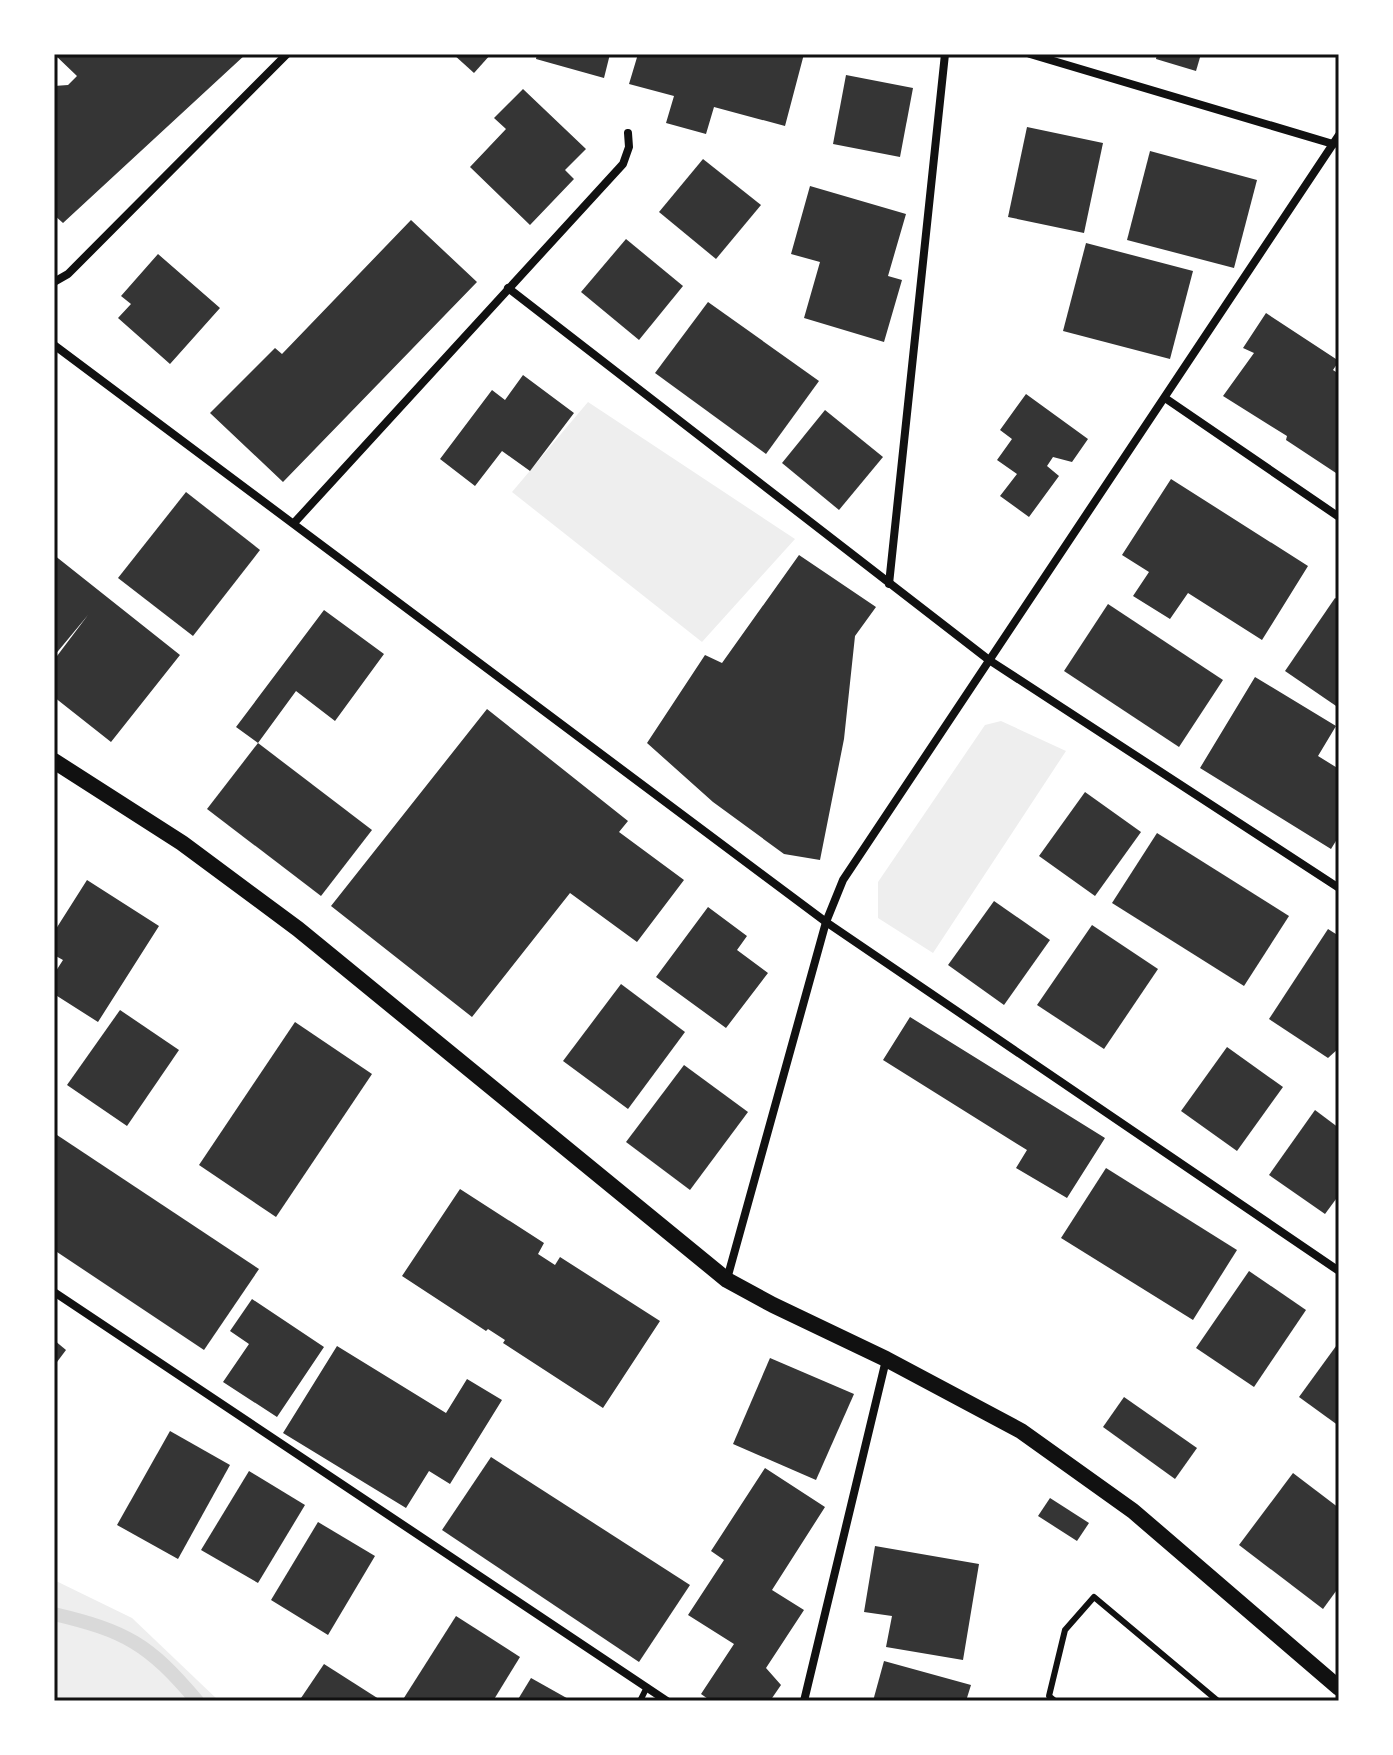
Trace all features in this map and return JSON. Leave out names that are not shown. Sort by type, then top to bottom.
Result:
[{"type":"main road","points":[[54,761],[182,843],[298,929],[727,1280],[1021,1431],[1133,1511],[1339,1688]]},
{"type":"street","points":[[54,282],[68,274],[287,54]]},
{"type":"street","points":[[889,584],[945,54]]},
{"type":"street","points":[[1030,54],[1333,144]]},
{"type":"street","points":[[294,523],[623,164],[629,147],[628,133]]},
{"type":"street","points":[[727,1280],[826,922],[843,880],[1339,135]]},
{"type":"street","points":[[508,288],[989,660],[1339,888]]},
{"type":"street","points":[[54,345],[826,922],[1339,1271]]},
{"type":"street","points":[[1165,398],[1339,517]]},
{"type":"street","points":[[54,1292],[667,1701]]},
{"type":"street","points":[[804,1701],[886,1359]]},
{"type":"lane","points":[[1055,1701],[1049,1696],[1065,1630],[1094,1597],[1218,1701]]},
{"type":"lane","points":[[640,1701],[647,1687]]},
{"type":"shaded area","points":[[588,402],[795,539],[702,642],[512,492]]},
{"type":"shaded area","points":[[1001,721],[1066,751],[933,953],[878,918],[878,882],[985,725]]},
{"type":"shaded area","points":[[54,1580],[132,1618],[219,1701],[54,1701]]},
{"type":"building","points":[[54,54],[246,54],[63,223],[54,215],[54,86],[68,85],[77,76]]},
{"type":"building","points":[[453,54],[491,54],[474,73]]},
{"type":"building","points":[[537,54],[610,54],[604,78],[536,59]]},
{"type":"building","points":[[638,54],[804,54],[785,126],[714,107],[706,134],[666,123],[674,96],[629,84]]},
{"type":"building","points":[[1157,54],[1201,54],[1196,71],[1156,59]]},
{"type":"building","points":[[846,75],[913,88],[900,157],[833,144]]},
{"type":"building","points":[[523,89],[586,149],[565,170],[574,179],[530,225],[470,167],[506,129],[494,118]]},
{"type":"building","points":[[1027,127],[1103,143],[1084,233],[1008,217]]},
{"type":"building","points":[[1150,151],[1257,180],[1234,268],[1127,240]]},
{"type":"building","points":[[703,159],[761,205],[716,259],[659,212]]},
{"type":"building","points":[[810,186],[906,214],[888,276],[902,280],[884,342],[804,318],[820,262],[791,254]]},
{"type":"building","points":[[411,220],[477,282],[283,482],[210,413],[275,348],[282,354]]},
{"type":"building","points":[[626,239],[683,286],[639,340],[581,292]]},
{"type":"building","points":[[1086,243],[1193,271],[1170,359],[1063,331]]},
{"type":"building","points":[[158,254],[220,308],[170,364],[118,318],[131,304],[121,296]]},
{"type":"building","points":[[708,302],[819,381],[766,454],[655,373]]},
{"type":"building","points":[[1266,313],[1339,361],[1333,370],[1339,374],[1339,475],[1286,440],[1287,436],[1223,396],[1254,353],[1243,348]]},
{"type":"building","points":[[523,375],[574,413],[530,471],[502,451],[475,486],[440,459],[492,390],[505,400]]},
{"type":"building","points":[[1026,394],[1088,439],[1072,462],[1053,457],[1047,466],[1059,476],[1029,517],[1000,496],[1017,474],[997,460],[1012,439],[1000,430]]},
{"type":"building","points":[[825,410],[883,457],[839,510],[782,463]]},
{"type":"building","points":[[1171,479],[1308,566],[1262,640],[1188,593],[1170,619],[1133,596],[1149,572],[1122,555]]},
{"type":"building","points":[[186,492],[260,550],[193,636],[118,578]]},
{"type":"building","points":[[54,555],[180,655],[111,742],[54,697],[54,660],[88,615],[54,656]]},
{"type":"building","points":[[799,555],[876,607],[855,636],[844,739],[820,860],[784,854],[713,802],[647,743],[705,655],[722,663]]},
{"type":"building","points":[[1335,598],[1339,600],[1339,708],[1285,671]]},
{"type":"building","points":[[1108,604],[1223,680],[1179,747],[1064,671]]},
{"type":"building","points":[[324,610],[384,654],[335,721],[296,691],[258,743],[236,727]]},
{"type":"building","points":[[1255,677],[1336,726],[1318,756],[1339,769],[1339,836],[1331,849],[1200,768]]},
{"type":"building","points":[[487,709],[628,821],[619,832],[684,880],[637,942],[570,893],[472,1017],[331,906]]},
{"type":"building","points":[[258,743],[372,830],[321,896],[207,809]]},
{"type":"building","points":[[1085,792],[1141,832],[1095,896],[1039,856]]},
{"type":"building","points":[[1157,833],[1289,916],[1244,986],[1112,903]]},
{"type":"building","points":[[87,880],[159,926],[98,1022],[54,994],[54,974],[63,960],[54,955],[54,932]]},
{"type":"building","points":[[994,901],[1050,940],[1004,1005],[948,965]]},
{"type":"building","points":[[708,907],[747,936],[737,950],[768,973],[726,1028],[656,977]]},
{"type":"building","points":[[1092,925],[1158,969],[1104,1049],[1037,1005]]},
{"type":"building","points":[[1328,929],[1339,936],[1339,1048],[1328,1058],[1269,1019]]},
{"type":"building","points":[[621,984],[685,1032],[628,1109],[563,1061]]},
{"type":"building","points":[[120,1010],[179,1050],[127,1126],[67,1085]]},
{"type":"building","points":[[910,1017],[1105,1138],[1067,1198],[1016,1168],[1027,1150],[883,1060]]},
{"type":"building","points":[[295,1022],[372,1074],[276,1217],[199,1165]]},
{"type":"building","points":[[1227,1047],[1283,1087],[1237,1151],[1181,1111]]},
{"type":"building","points":[[684,1065],[748,1112],[690,1190],[626,1142]]},
{"type":"building","points":[[1315,1110],[1339,1128],[1339,1195],[1325,1214],[1269,1175]]},
{"type":"building","points":[[54,1133],[259,1269],[204,1350],[54,1250]]},
{"type":"building","points":[[1106,1168],[1237,1250],[1193,1320],[1061,1238]]},
{"type":"building","points":[[460,1189],[544,1243],[538,1254],[555,1265],[560,1257],[660,1321],[603,1408],[503,1343],[505,1340],[402,1276]]},
{"type":"building","points":[[1249,1271],[1306,1310],[1254,1387],[1196,1348]]},
{"type":"building","points":[[252,1299],[324,1347],[277,1417],[223,1382],[249,1344],[230,1331]]},
{"type":"building","points":[[54,1340],[66,1350],[54,1366]]},
{"type":"building","points":[[1339,1342],[1339,1426],[1299,1397]]},
{"type":"building","points":[[337,1346],[446,1413],[467,1379],[502,1400],[450,1484],[429,1471],[406,1508],[283,1433]]},
{"type":"building","points":[[770,1358],[854,1394],[816,1480],[733,1444]]},
{"type":"building","points":[[1124,1397],[1197,1448],[1175,1479],[1103,1427]]},
{"type":"building","points":[[170,1431],[230,1465],[178,1559],[117,1525]]},
{"type":"building","points":[[491,1457],[690,1585],[639,1662],[442,1530]]},
{"type":"building","points":[[765,1468],[825,1507],[772,1590],[804,1610],[766,1668],[781,1685],[770,1701],[711,1701],[701,1694],[734,1644],[688,1615],[724,1560],[711,1551]]},
{"type":"building","points":[[249,1471],[305,1505],[258,1583],[201,1550]]},
{"type":"building","points":[[1293,1473],[1339,1508],[1339,1587],[1323,1609],[1239,1545]]},
{"type":"building","points":[[1050,1498],[1089,1523],[1077,1541],[1038,1516]]},
{"type":"building","points":[[318,1522],[375,1556],[328,1635],[271,1600]]},
{"type":"building","points":[[875,1546],[979,1564],[963,1660],[886,1647],[892,1616],[864,1612]]},
{"type":"building","points":[[456,1616],[520,1657],[493,1701],[402,1701]]},
{"type":"building","points":[[884,1661],[971,1685],[966,1701],[873,1701]]},
{"type":"building","points":[[324,1664],[382,1701],[299,1701]]},
{"type":"building","points":[[531,1678],[572,1701],[517,1701]]},
{"type":"waterway","points":[[54,1614],[100,1627],[134,1642],[165,1666],[197,1701]]}]
